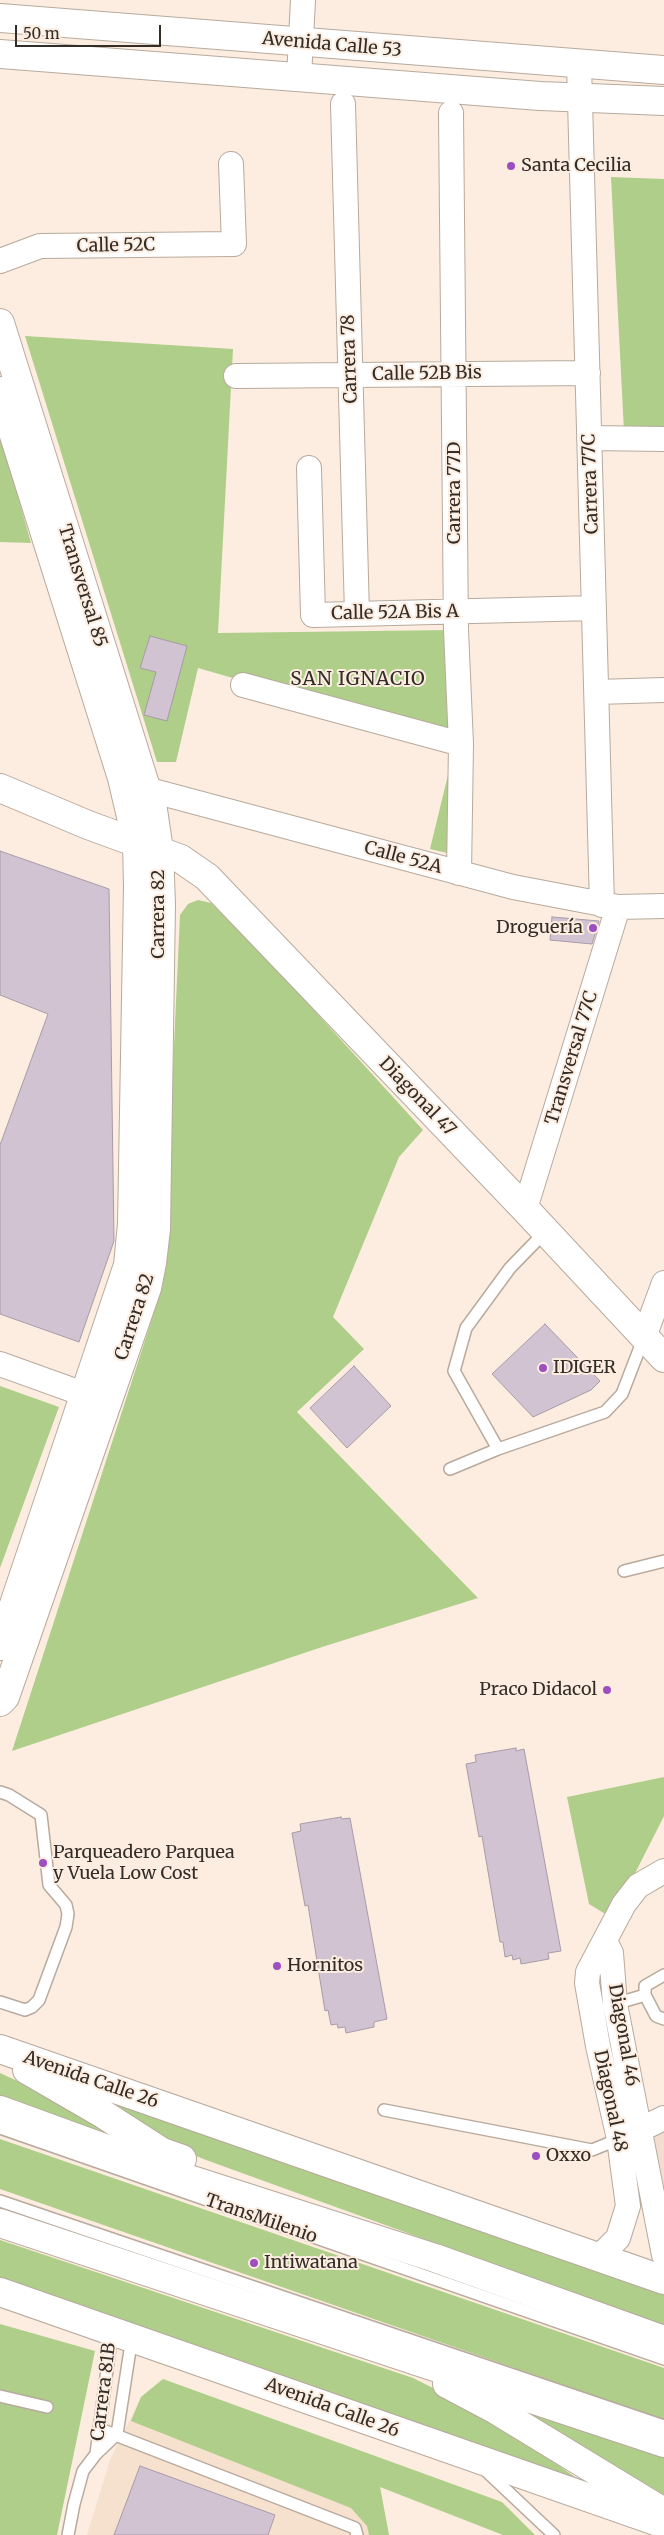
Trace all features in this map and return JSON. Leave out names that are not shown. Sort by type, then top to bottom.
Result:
[{"type":"street","points":[[299,77],[303,0]]},
{"type":"street","name":"Avenida Calle 53","points":[[0,18],[664,70]]},
{"type":"street","name":"Avenida Calle 53","points":[[0,54],[580,98],[664,101]]},
{"type":"street","name":"Carrera 77C","points":[[579,64],[596,692],[610,906]]},
{"type":"street","name":"Carrera 78","points":[[344,104],[357,614]]},
{"type":"street","name":"Carrera 77D","points":[[451,113],[456,612],[461,744],[459,873]]},
{"type":"street","name":"Calle 52C","points":[[0,261],[40,246],[234,244],[231,164]]},
{"type":"street","name":"Transversal 85","points":[[0,323],[156,823],[148,846]]},
{"type":"street","name":"Calle 52B Bis","points":[[236,376],[588,373]]},
{"type":"street","name":"Transversal 85","points":[[2,407],[122,778],[148,846]]},
{"type":"street","points":[[590,438],[664,439]]},
{"type":"street","name":"Calle 52A Bis A","points":[[309,468],[313,615],[594,608]]},
{"type":"street","points":[[243,685],[461,744]]},
{"type":"street","points":[[596,692],[664,690]]},
{"type":"street","points":[[0,788],[88,825],[148,846]]},
{"type":"street","name":"Calle 52A","points":[[146,789],[513,887],[610,906],[664,906]]},
{"type":"street","name":"Diagonal 47","points":[[148,846],[181,859],[207,877],[546,1231],[664,1358]]},
{"type":"street","name":"Carrera 82","points":[[0,1646],[95,1398],[147,1288],[156,1229],[161,904],[148,846]]},
{"type":"street","name":"Transversal 77C","points":[[525,1209],[610,906]]},
{"type":"street","points":[[644,1337],[664,1283]]},
{"type":"street","points":[[0,1364],[95,1398]]},
{"type":"street","name":"Carrera 82","points":[[0,1702],[5,1697],[95,1398]]},
{"type":"street","name":"Diagonal 48","points":[[599,2256],[618,2238],[628,2206],[619,2139],[598,2046],[587,1983],[592,1964],[624,1904],[638,1886],[664,1871]]},
{"type":"street","name":"Diagonal 46","points":[[605,1941],[611,1953],[615,2004],[641,2130]]},
{"type":"street","points":[[598,2046],[622,2039]]},
{"type":"street","name":"Avenida Calle 26","points":[[0,2048],[664,2280]]},
{"type":"street","points":[[0,2054],[103,2114],[162,2152],[276,2192],[394,2245]]},
{"type":"street","points":[[0,2110],[189,2179],[394,2245],[664,2340]]},
{"type":"street","points":[[619,2139],[664,2118]]},
{"type":"street","name":"Diagonal 48","points":[[641,2130],[664,2255]]},
{"type":"street","points":[[0,2224],[664,2443]]},
{"type":"street","name":"Avenida Calle 26","points":[[0,2292],[664,2524]]},
{"type":"street","points":[[372,2346],[496,2410],[664,2512]]},
{"type":"lane","points":[[498,1449],[454,1371],[466,1328],[510,1268],[546,1231]]},
{"type":"lane","points":[[450,1469],[498,1449],[605,1412],[622,1394],[644,1337]]},
{"type":"lane","points":[[624,1571],[664,1561]]},
{"type":"lane","points":[[0,1792],[10,1795],[40,1815],[49,1885],[66,1905],[68,1914],[66,1927],[39,2000],[32,2007],[25,2010],[0,2002]]},
{"type":"lane","points":[[664,1975],[647,1983],[645,1986],[645,1995],[656,2016],[664,2020]]},
{"type":"lane","points":[[615,2004],[645,1995]]},
{"type":"lane","points":[[384,2110],[592,2150],[619,2139]]},
{"type":"lane","name":"TransMilenio","points":[[0,2128],[664,2359]]},
{"type":"lane","points":[[0,2201],[664,2426]]},
{"type":"lane","name":"Carrera 81B","points":[[96,2454],[122,2334]]},
{"type":"lane","name":"Carrera 81B","points":[[68,2535],[83,2472],[96,2454],[117,2434],[122,2334]]},
{"type":"lane","points":[[0,2396],[47,2407]]},
{"type":"lane","points":[[100,2429],[356,2528],[357,2535]]},
{"type":"lane","points":[[471,2458],[554,2535]]},
{"type":"shaded area","points":[[664,2122],[664,2216],[648,2131]]},
{"type":"shaded area","points":[[163,2379],[380,2487],[389,2535],[87,2535],[110,2460],[141,2397]]},
{"type":"green space","points":[[611,177],[664,179],[664,431],[624,432]]},
{"type":"green space","points":[[25,336],[233,349],[218,633],[452,630],[457,742],[456,855],[430,849],[456,742],[198,668],[176,762],[157,762]]},
{"type":"green space","points":[[0,433],[31,543],[0,542]]},
{"type":"green space","points":[[198,900],[211,903],[281,974],[423,1130],[399,1157],[333,1317],[364,1349],[297,1412],[478,1598],[322,1647],[12,1751],[163,1285],[180,915],[188,904]]},
{"type":"green space","points":[[0,1386],[59,1407],[0,1568]]},
{"type":"green space","points":[[664,1777],[664,1816],[618,1907],[607,1915],[589,1904],[567,1797]]},
{"type":"green space","points":[[0,2073],[61,2101],[114,2138],[0,2097]]},
{"type":"green space","points":[[81,2090],[405,2201],[664,2295],[664,2326],[206,2160],[162,2142]]},
{"type":"green space","points":[[0,2139],[664,2368],[664,2420],[0,2189]]},
{"type":"green space","points":[[0,2240],[413,2378],[489,2416],[589,2487],[0,2282]]},
{"type":"green space","points":[[0,2324],[95,2351],[57,2535],[0,2535]]},
{"type":"green space","points":[[163,2379],[502,2502],[535,2535],[503,2535],[380,2487],[389,2535],[369,2535],[367,2526],[351,2508],[131,2421],[141,2397]]},
{"type":"green space","points":[[520,2406],[664,2452],[664,2502],[517,2414]]},
{"type":"building","points":[[150,636],[187,646],[167,721],[144,715],[156,672],[140,668]]},
{"type":"building","points":[[0,851],[109,889],[114,1241],[79,1342],[0,1314],[0,1145],[48,1014],[0,995]]},
{"type":"building","points":[[552,917],[599,921],[592,944],[550,940]]},
{"type":"building","name":"IDIGER","points":[[545,1324],[600,1381],[591,1390],[533,1417],[492,1374]]},
{"type":"building","points":[[354,1366],[391,1406],[347,1448],[310,1408]]},
{"type":"building","points":[[516,1748],[516,1751],[524,1749],[561,1951],[548,1953],[549,1959],[521,1964],[520,1958],[513,1960],[512,1955],[505,1957],[503,1942],[500,1942],[482,1836],[479,1837],[466,1764],[476,1762],[475,1755]]},
{"type":"building","points":[[341,1817],[342,1819],[350,1818],[387,2019],[374,2022],[374,2027],[346,2033],[345,2027],[338,2028],[337,2024],[331,2025],[328,2010],[325,2011],[308,1905],[305,1906],[292,1833],[301,1831],[300,1824]]},
{"type":"building","points":[[140,2466],[275,2515],[268,2535],[114,2535]]},
{"type":"place","name":"Santa Cecilia","points":[[511,166]]},
{"type":"place","name":"Droguería","points":[[593,928]]},
{"type":"place","name":"IDIGER","points":[[543,1368]]},
{"type":"place","name":"Praco Didacol","points":[[607,1690]]},
{"type":"place","name":"Parqueadero Parquea y Vuela Low Cost","points":[[43,1863]]},
{"type":"place","name":"Hornitos","points":[[277,1966]]},
{"type":"place","name":"Oxxo","points":[[536,2156]]},
{"type":"place","name":"Intiwatana","points":[[254,2263]]},
{"type":"district","name":"SAN IGNACIO","points":[[358,680]]}]
